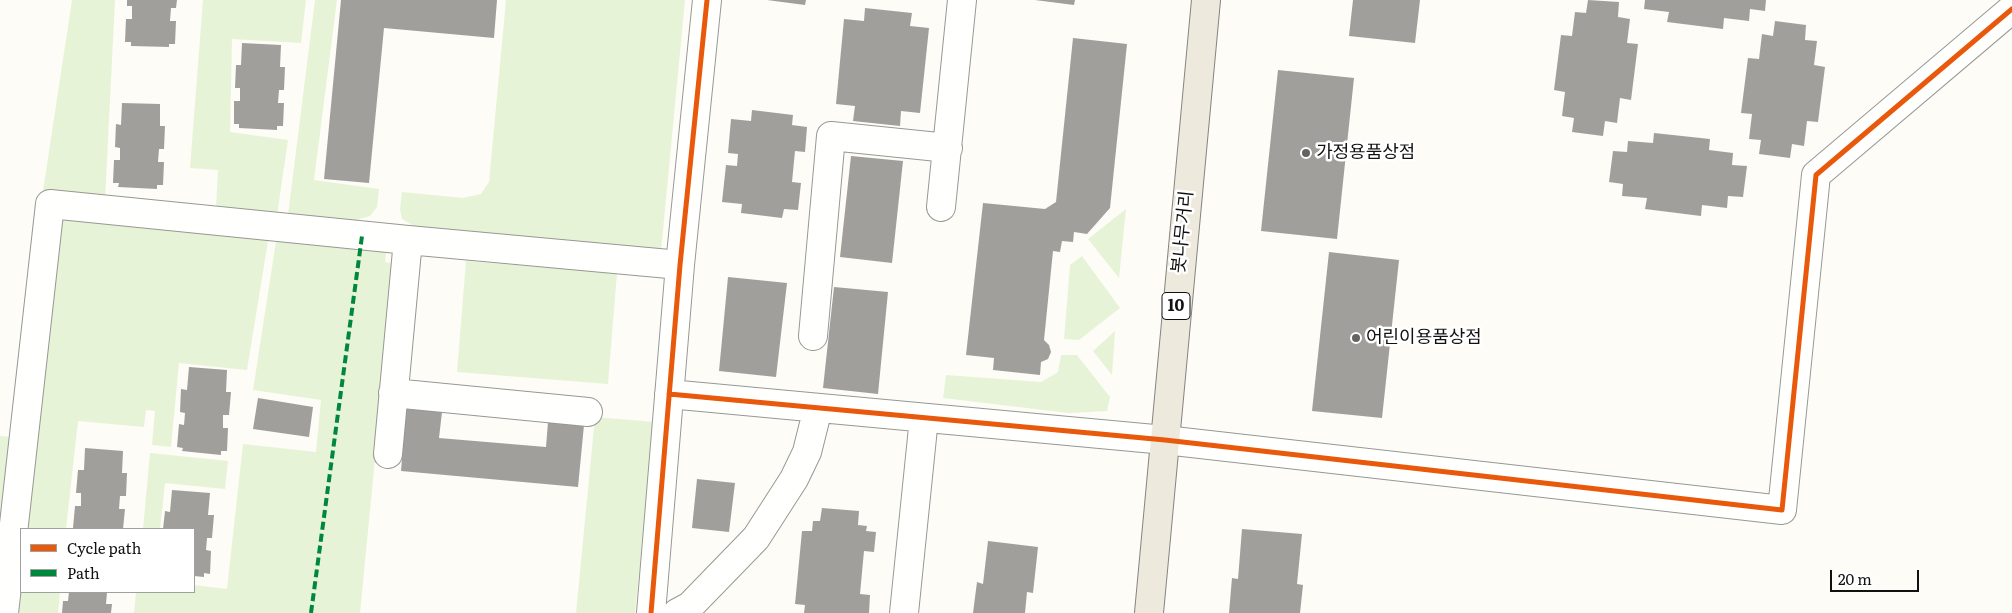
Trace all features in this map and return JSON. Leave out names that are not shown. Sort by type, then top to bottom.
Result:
[{"type":"main road","name":"봇나무거리","points":[[1149,613],[1171,355],[1206,0]]},
{"type":"street","points":[[651,613],[680,265],[707,0]]},
{"type":"street","points":[[941,207],[962,0]]},
{"type":"street","points":[[669,394],[1165,440],[1782,510],[1816,175],[2012,9]]},
{"type":"street","points":[[813,336],[831,136],[948,148]]},
{"type":"street","points":[[4,613],[50,204],[680,265]]},
{"type":"street","points":[[388,454],[408,240]]},
{"type":"street","points":[[393,393],[588,412]]},
{"type":"street","points":[[677,613],[690,606],[756,538],[794,479],[807,452],[818,408]]},
{"type":"street","points":[[904,613],[924,418]]},
{"type":"green space","points":[[72,0],[115,0],[105,200],[43,191]]},
{"type":"green space","points":[[203,0],[306,0],[301,43],[232,39],[230,132],[288,140],[277,215],[216,208],[218,170],[190,168]]},
{"type":"green space","points":[[315,0],[337,0],[314,180],[379,189],[377,207],[370,216],[346,223],[288,215]]},
{"type":"green space","points":[[506,0],[685,0],[661,251],[419,229],[402,219],[400,209],[402,192],[463,198],[481,194],[489,182]]},
{"type":"green space","points":[[1126,209],[1119,278],[1088,239]]},
{"type":"green space","points":[[58,212],[269,235],[247,370],[179,363],[171,447],[152,445],[155,411],[146,410],[144,427],[78,421],[66,528],[25,528]]},
{"type":"green space","points":[[277,235],[387,246],[385,262],[394,264],[360,613],[134,613],[136,593],[195,593],[195,585],[227,589],[243,444],[316,452],[321,400],[253,390]]},
{"type":"green space","points":[[1082,256],[1120,308],[1079,340],[1064,339],[1070,265]]},
{"type":"green space","points":[[466,261],[617,273],[608,384],[457,372]]},
{"type":"green space","points":[[1115,331],[1112,375],[1093,351]]},
{"type":"green space","points":[[1061,355],[1077,355],[1110,397],[1107,411],[1069,413],[943,398],[946,375],[1041,382],[1058,372]]},
{"type":"green space","points":[[595,417],[655,422],[635,613],[576,613]]},
{"type":"green space","points":[[0,436],[14,437],[0,575]]},
{"type":"green space","points":[[150,453],[228,461],[225,489],[165,483],[160,528],[143,528]]},
{"type":"green space","points":[[20,579],[20,593],[60,593],[58,613],[17,613]]},
{"type":"building","points":[[127,0],[177,0],[176,8],[171,8],[170,21],[176,21],[175,44],[169,44],[169,47],[131,46],[131,42],[125,42],[126,19],[132,19],[132,6],[127,6]]},
{"type":"building","points":[[341,0],[497,0],[494,38],[384,28],[369,183],[324,179]]},
{"type":"building","points":[[767,0],[806,0],[805,5]]},
{"type":"building","points":[[1035,0],[1075,0],[1074,5]]},
{"type":"building","points":[[1353,0],[1420,0],[1415,43],[1349,36]]},
{"type":"building","points":[[1588,0],[1619,2],[1618,17],[1630,19],[1627,43],[1638,44],[1631,100],[1620,98],[1617,123],[1605,121],[1603,136],[1572,132],[1574,118],[1562,116],[1565,92],[1554,90],[1561,35],[1572,36],[1575,12],[1586,13]]},
{"type":"building","points":[[1645,0],[1766,0],[1765,11],[1750,9],[1749,21],[1724,18],[1723,29],[1667,22],[1669,12],[1644,9]]},
{"type":"building","points":[[865,8],[912,13],[910,26],[929,28],[920,113],[901,111],[900,126],[853,121],[855,106],[836,104],[844,19],[864,21]]},
{"type":"building","points":[[1775,21],[1806,25],[1805,40],[1817,41],[1814,65],[1825,67],[1818,122],[1807,121],[1804,146],[1792,144],[1790,158],[1759,154],[1761,140],[1749,139],[1752,114],[1741,113],[1748,58],[1759,59],[1762,34],[1773,36]]},
{"type":"building","points":[[1073,38],[1127,44],[1110,208],[1087,234],[1074,232],[1073,242],[1062,241],[1060,252],[1053,251],[1044,340],[1049,345],[1051,352],[1048,359],[1041,362],[1040,375],[993,370],[994,358],[966,355],[983,203],[1045,209],[1056,202]]},
{"type":"building","points":[[242,43],[281,45],[280,67],[285,67],[284,90],[279,90],[278,103],[284,103],[283,126],[277,126],[277,130],[239,128],[239,124],[234,124],[234,101],[240,101],[240,88],[235,88],[236,65],[241,65]]},
{"type":"building","points":[[1278,70],[1354,78],[1337,239],[1261,231]]},
{"type":"building","points":[[122,103],[160,104],[160,126],[165,126],[164,149],[159,149],[158,162],[164,162],[163,185],[157,185],[157,189],[118,187],[119,183],[113,183],[114,160],[120,160],[120,148],[115,147],[116,124],[121,125]]},
{"type":"building","points":[[752,110],[793,115],[792,125],[807,127],[805,152],[795,151],[792,182],[801,183],[798,210],[784,209],[782,218],[741,213],[742,204],[722,202],[726,165],[737,166],[738,154],[728,153],[731,119],[751,121]]},
{"type":"building","points":[[1654,133],[1710,139],[1709,150],[1733,153],[1732,165],[1747,166],[1743,197],[1728,196],[1727,208],[1702,205],[1701,216],[1645,209],[1647,198],[1622,196],[1623,184],[1609,182],[1613,151],[1627,152],[1628,141],[1653,143]]},
{"type":"building","points":[[851,156],[903,161],[892,263],[840,257]]},
{"type":"building","points":[[1329,252],[1399,260],[1382,418],[1312,411]]},
{"type":"building","points":[[728,277],[787,283],[776,377],[719,371]]},
{"type":"building","points":[[834,287],[888,292],[878,394],[823,388]]},
{"type":"building","points":[[189,367],[227,370],[226,392],[231,392],[229,415],[223,415],[223,428],[228,428],[227,451],[221,451],[221,455],[182,451],[183,448],[177,447],[179,424],[184,425],[185,413],[180,412],[181,389],[187,390]]},
{"type":"building","points":[[258,398],[313,407],[309,437],[253,429]]},
{"type":"building","points":[[406,409],[442,412],[439,438],[546,447],[548,422],[584,425],[578,487],[401,471]]},
{"type":"building","points":[[85,448],[123,451],[122,473],[127,473],[126,496],[120,496],[119,509],[125,509],[123,528],[73,528],[75,506],[81,506],[81,493],[76,493],[78,470],[84,470]]},
{"type":"building","points":[[697,479],[735,483],[729,532],[692,528]]},
{"type":"building","points":[[172,490],[210,493],[208,515],[214,515],[212,538],[207,538],[206,550],[211,551],[210,574],[204,573],[204,577],[195,576],[195,528],[163,528],[165,511],[170,512]]},
{"type":"building","points":[[822,508],[859,511],[858,525],[867,526],[866,531],[876,532],[874,552],[864,551],[860,594],[870,595],[869,613],[804,613],[805,605],[795,604],[802,531],[812,531],[813,521],[820,521]]},
{"type":"building","points":[[1242,529],[1302,534],[1297,584],[1303,585],[1300,613],[1229,613],[1232,578],[1238,579]]},
{"type":"building","points":[[988,541],[1038,547],[1033,593],[1027,592],[1025,613],[973,613],[977,582],[983,584]]},
{"type":"building","points":[[69,593],[107,593],[106,604],[112,604],[111,613],[62,613],[63,601],[68,601]]},
{"type":"marked path","points":[[311,613],[362,236]]},
{"type":"cycle path","points":[[651,613],[680,265],[707,0]]},
{"type":"cycle path","points":[[669,394],[1165,440],[1782,510],[1816,175],[2012,9]]},
{"type":"place","name":"가정용품상점","points":[[1306,153]]},
{"type":"place","name":"어린이용품상점","points":[[1356,338]]}]
